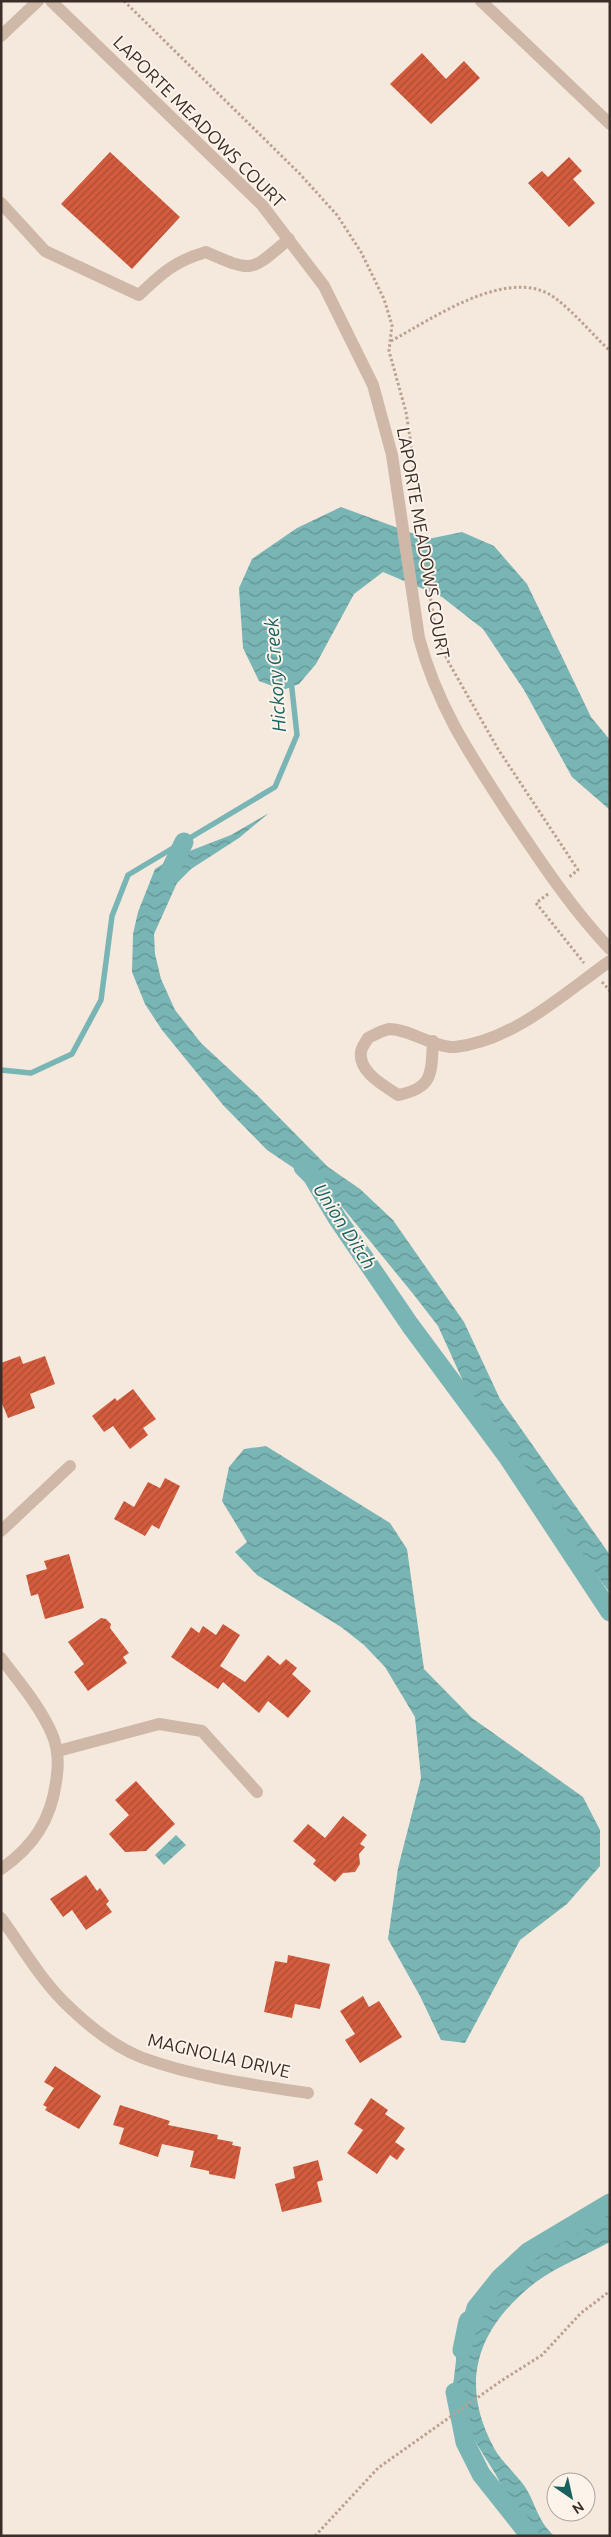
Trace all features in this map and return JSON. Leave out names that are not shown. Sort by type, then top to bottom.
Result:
[{"type":"street","points":[[1,36],[38,1]]},
{"type":"street","name":"LAPORTE MEADOWS COURT","points":[[51,1],[262,205],[324,286],[373,386],[392,455],[419,638],[427,667],[457,734],[557,887],[610,949]]},
{"type":"street","points":[[481,1],[610,124]]},
{"type":"street","points":[[1,204],[46,251],[139,296],[160,275],[183,259],[206,252],[238,266],[258,265],[289,239]]},
{"type":"street","points":[[433,1041],[431,1070],[427,1083],[416,1092],[398,1096],[374,1078],[363,1065],[361,1052],[368,1038],[388,1029],[433,1041],[453,1047],[489,1040],[531,1016],[610,961]]},
{"type":"street","points":[[1,1531],[70,1466]]},
{"type":"street","points":[[1,1658],[41,1714],[58,1751],[58,1770],[50,1813],[31,1843],[1,1869]]},
{"type":"street","points":[[58,1751],[159,1724],[202,1731],[257,1792]]},
{"type":"street","name":"MAGNOLIA DRIVE","points":[[1,1918],[61,1999],[79,2016],[124,2048],[142,2058],[191,2071],[308,2093]]},
{"type":"path","points":[[124,1],[299,173],[337,215],[361,252],[384,299],[392,325],[389,351],[406,412],[413,457],[414,495]]},
{"type":"path","points":[[390,342],[484,294],[511,286],[532,287],[554,297],[610,351]]},
{"type":"path","points":[[315,2536],[378,2468],[434,2431],[501,2381],[542,2355],[581,2313],[610,2291]]},
{"type":"water","points":[[341,507],[428,539],[462,532],[494,546],[527,584],[591,717],[610,740],[610,810],[572,777],[524,690],[483,629],[442,597],[383,572],[354,594],[316,664],[299,684],[283,690],[259,681],[243,648],[239,588],[252,559],[297,528]]},
{"type":"water","points":[[269,813],[239,838],[191,869],[177,883],[154,934],[155,954],[161,979],[175,1010],[201,1043],[256,1094],[328,1167],[360,1189],[393,1220],[464,1322],[500,1399],[610,1555],[610,1593],[526,1481],[463,1381],[438,1326],[414,1295],[339,1203],[307,1177],[267,1150],[223,1105],[162,1030],[145,1004],[132,972],[133,934],[138,912],[155,869],[174,857],[231,835]]},
{"type":"water","points":[[266,1446],[390,1523],[407,1549],[424,1669],[472,1718],[583,1797],[600,1830],[600,1866],[567,1904],[520,1940],[465,2043],[441,2040],[420,1996],[388,1939],[398,1868],[421,1778],[415,1717],[385,1667],[364,1645],[341,1627],[257,1575],[235,1552],[247,1542],[222,1501],[229,1467],[244,1449]]},
{"type":"water","points":[[176,1835],[186,1845],[164,1865],[155,1855]]},
{"type":"water","points":[[610,2208],[610,2242],[545,2276],[516,2299],[500,2317],[488,2337],[480,2357],[476,2378],[477,2400],[483,2423],[497,2453],[523,2484],[543,2523],[554,2536],[528,2536],[496,2475],[455,2409],[453,2386],[457,2352],[463,2330],[483,2303],[516,2266]]},
{"type":"building","points":[[422,53],[446,79],[464,61],[480,78],[431,124],[390,84]]},
{"type":"building","points":[[110,152],[180,217],[132,269],[61,204]]},
{"type":"building","points":[[569,157],[582,171],[573,179],[595,203],[569,227],[528,183],[542,171],[548,177]]},
{"type":"building","points":[[20,1356],[23,1364],[45,1356],[55,1384],[30,1394],[35,1408],[8,1418],[1,1401],[1,1363]]},
{"type":"building","points":[[133,1389],[156,1419],[143,1428],[148,1435],[130,1449],[113,1426],[104,1432],[92,1416],[115,1398],[117,1401]]},
{"type":"building","points":[[165,1478],[180,1486],[159,1529],[152,1525],[145,1536],[114,1519],[124,1501],[134,1507],[148,1482],[160,1488]]},
{"type":"building","points":[[69,1554],[84,1608],[45,1619],[38,1594],[31,1596],[26,1575],[47,1569],[44,1561]]},
{"type":"building","points":[[101,1618],[106,1619],[111,1624],[110,1628],[129,1653],[123,1657],[127,1663],[88,1691],[74,1672],[84,1664],[68,1642]]},
{"type":"building","points":[[223,1624],[240,1635],[220,1666],[245,1682],[268,1655],[280,1665],[286,1659],[297,1668],[292,1674],[311,1691],[288,1718],[268,1701],[259,1713],[223,1682],[218,1689],[171,1657],[191,1627],[199,1633],[203,1626],[216,1635]]},
{"type":"building","points":[[136,1781],[175,1824],[146,1851],[125,1852],[109,1834],[129,1815],[115,1800]]},
{"type":"building","points":[[343,1816],[367,1835],[360,1844],[365,1847],[359,1854],[360,1864],[355,1872],[343,1873],[335,1882],[313,1864],[316,1860],[293,1841],[308,1824],[325,1838]]},
{"type":"building","points":[[86,1875],[97,1891],[100,1888],[109,1901],[106,1904],[112,1912],[86,1930],[72,1910],[63,1917],[50,1899]]},
{"type":"building","points":[[288,1955],[330,1964],[320,2009],[295,2004],[292,2018],[264,2012],[275,1961],[287,1963]]},
{"type":"building","points":[[363,1996],[369,2007],[379,2001],[402,2037],[360,2063],[345,2040],[355,2034],[340,2011]]},
{"type":"building","points":[[55,2066],[101,2096],[79,2129],[45,2110],[47,2107],[43,2105],[54,2088],[44,2082]]},
{"type":"building","points":[[371,2098],[388,2110],[385,2114],[405,2128],[395,2142],[405,2149],[397,2160],[390,2155],[377,2174],[347,2153],[363,2130],[354,2124]]},
{"type":"building","points":[[120,2105],[170,2121],[168,2125],[218,2135],[217,2139],[233,2142],[232,2145],[241,2147],[235,2179],[209,2174],[209,2171],[190,2167],[194,2151],[162,2144],[158,2157],[119,2144],[124,2128],[113,2125]]},
{"type":"building","points":[[318,2160],[323,2180],[317,2182],[322,2202],[282,2212],[275,2184],[295,2178],[293,2167]]},
{"type":"waterway","name":"Hickory Creek","points":[[1,1070],[31,1073],[72,1054],[101,1000],[112,916],[128,875],[275,787],[297,735],[291,680]]},
{"type":"waterway","name":"Union Ditch","points":[[167,877],[184,842]]},
{"type":"waterway","name":"Union Ditch","points":[[303,1167],[312,1176],[337,1218],[410,1325],[507,1456],[610,1612]]},
{"type":"waterway","name":"Union Ditch","points":[[462,2350],[468,2321],[473,2318],[476,2308],[500,2278],[528,2252],[610,2203]]},
{"type":"waterway","name":"Union Ditch","points":[[455,2392],[465,2442],[481,2474],[530,2536]]}]
